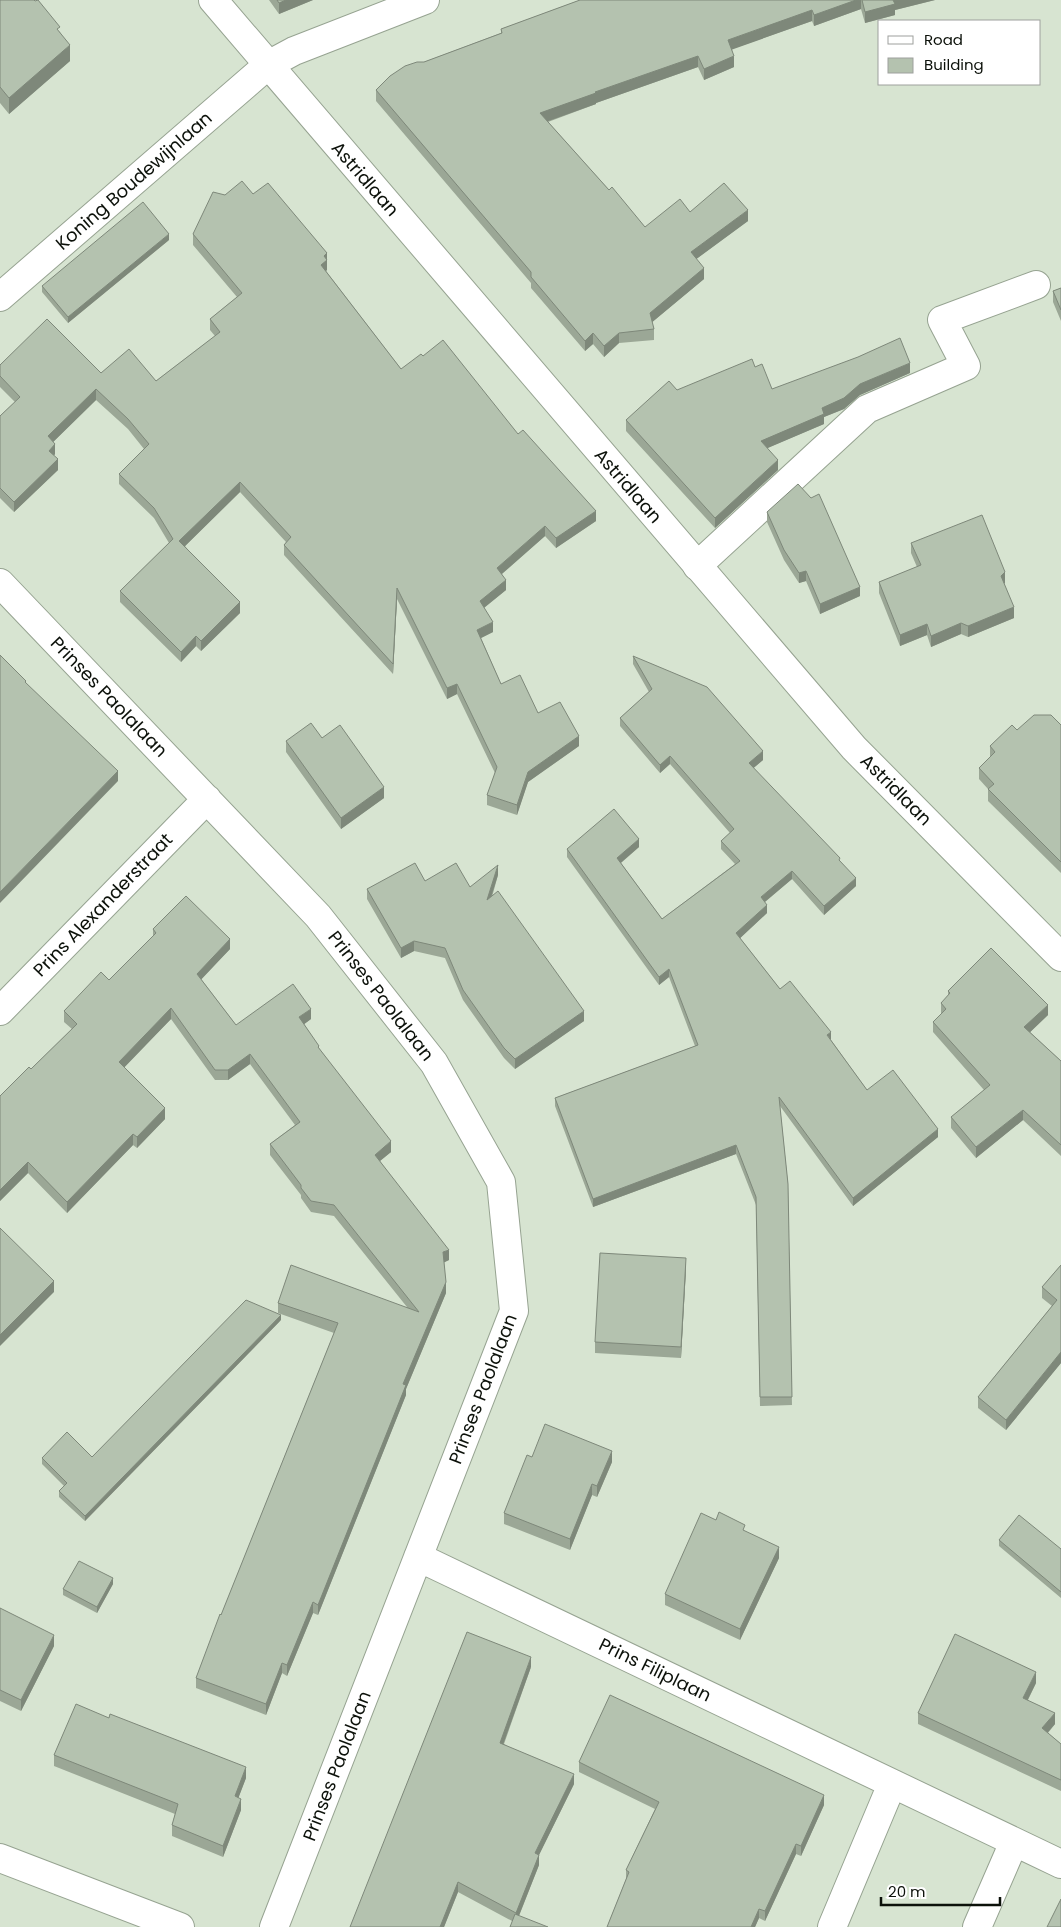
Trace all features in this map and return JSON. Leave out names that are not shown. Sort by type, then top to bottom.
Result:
[{"type":"street","name":"Astridlaan","points":[[213,0],[854,748],[1061,957]]},
{"type":"street","name":"Koning Boudewijnlaan","points":[[0,297],[268,65],[294,51],[425,0]]},
{"type":"street","points":[[697,566],[867,409],[966,366],[942,320],[1036,285]]},
{"type":"street","name":"Prinses Paolalaan","points":[[0,583],[318,916],[434,1063],[501,1182],[514,1311],[274,1927]]},
{"type":"street","name":"Prins Alexanderstraat","points":[[0,1011],[207,799]]},
{"type":"street","name":"Prins Filiplaan","points":[[418,1557],[1061,1864]]},
{"type":"street","points":[[832,1927],[892,1784]]},
{"type":"street","points":[[977,1927],[1014,1842]]},
{"type":"street","points":[[0,1858],[180,1927]]},
{"type":"building","points":[[0,0],[38,0],[60,27],[57,29],[70,45],[9,98],[0,87]]},
{"type":"building","points":[[580,0],[856,0],[814,15],[812,10],[728,40],[734,56],[704,69],[698,56],[540,113],[609,190],[612,187],[645,227],[680,199],[690,212],[724,183],[748,210],[691,252],[704,268],[650,313],[654,329],[619,333],[604,346],[593,333],[585,341],[531,277],[531,272],[376,90],[390,76],[405,66],[424,62],[502,33],[501,29]]},
{"type":"building","points":[[862,0],[893,0],[895,4],[865,12]]},
{"type":"building","points":[[242,181],[253,194],[268,183],[327,253],[324,256],[327,260],[321,265],[401,369],[421,354],[423,356],[443,340],[518,434],[523,430],[596,511],[556,538],[545,526],[497,568],[506,580],[480,601],[493,622],[477,630],[501,684],[520,675],[538,713],[560,702],[579,736],[528,772],[517,805],[487,795],[497,767],[457,684],[447,688],[397,588],[393,664],[284,545],[291,537],[240,482],[179,541],[240,602],[201,641],[196,636],[181,652],[120,591],[173,539],[154,508],[119,474],[149,444],[128,419],[96,389],[48,436],[55,444],[49,451],[58,459],[14,502],[0,488],[0,416],[20,397],[0,376],[0,365],[47,319],[101,373],[129,349],[156,381],[220,332],[210,319],[242,293],[193,234],[213,192],[225,195]]},
{"type":"building","points":[[143,202],[169,234],[68,317],[42,286]]},
{"type":"building","points":[[1061,288],[1061,310],[1053,291]]},
{"type":"building","points":[[900,338],[910,363],[860,384],[844,398],[822,408],[824,414],[761,441],[778,460],[715,518],[626,420],[669,381],[677,390],[752,359],[755,367],[762,364],[772,389],[858,357]]},
{"type":"building","points":[[798,484],[811,498],[819,494],[860,587],[820,604],[806,571],[799,573],[784,550],[767,512]]},
{"type":"building","points":[[982,515],[1005,572],[1001,576],[1014,607],[968,626],[961,623],[931,636],[927,624],[900,635],[879,582],[921,565],[911,543]]},
{"type":"building","points":[[0,655],[25,682],[118,771],[0,892]]},
{"type":"building","points":[[633,656],[707,687],[763,751],[749,763],[840,858],[839,860],[856,878],[824,906],[792,871],[761,897],[767,905],[736,933],[780,989],[790,981],[831,1032],[827,1035],[867,1090],[893,1070],[938,1129],[853,1198],[779,1097],[788,1184],[792,1397],[760,1397],[756,1197],[736,1145],[593,1199],[555,1098],[698,1045],[669,969],[659,977],[567,849],[614,809],[639,839],[617,858],[662,919],[740,861],[721,841],[734,829],[670,756],[660,765],[620,718],[652,689]]},
{"type":"building","points":[[1034,715],[1051,715],[1061,725],[1061,862],[988,789],[994,784],[979,768],[995,752],[990,746],[1012,725],[1017,730]]},
{"type":"building","points":[[311,723],[322,738],[340,725],[384,787],[341,818],[286,741]]},
{"type":"building","points":[[415,863],[425,881],[456,863],[470,887],[498,865],[487,900],[498,891],[584,1011],[515,1059],[504,1048],[463,990],[445,948],[414,941],[401,948],[367,889]]},
{"type":"building","points":[[186,896],[230,939],[197,974],[236,1025],[293,984],[311,1009],[299,1017],[318,1047],[391,1141],[375,1155],[449,1250],[443,1252],[446,1282],[403,1384],[406,1385],[318,1605],[313,1602],[287,1665],[282,1663],[266,1704],[196,1678],[338,1323],[278,1303],[291,1265],[419,1312],[334,1205],[311,1201],[270,1144],[300,1122],[250,1054],[228,1070],[215,1070],[171,1008],[119,1062],[165,1108],[137,1137],[133,1134],[67,1202],[28,1162],[0,1190],[0,1096],[77,1024],[64,1011],[101,972],[109,980],[156,933],[153,929]]},
{"type":"building","points":[[991,948],[1048,1005],[1024,1027],[1061,1061],[1061,1145],[1023,1110],[976,1147],[951,1117],[990,1085],[933,1022],[946,1009],[941,1003],[950,993],[948,991]]},
{"type":"building","points":[[0,1228],[54,1281],[0,1335]]},
{"type":"building","points":[[600,1253],[686,1258],[681,1347],[595,1342]]},
{"type":"building","points":[[1061,1265],[1061,1352],[1006,1420],[978,1397],[1057,1300],[1042,1287]]},
{"type":"building","points":[[246,1300],[281,1315],[85,1516],[59,1491],[67,1483],[42,1458],[67,1432],[92,1457]]},
{"type":"building","points":[[545,1424],[612,1451],[597,1486],[592,1484],[570,1539],[504,1513],[527,1455],[532,1457]]},
{"type":"building","points":[[719,1512],[745,1525],[743,1530],[779,1547],[740,1629],[665,1594],[701,1513],[716,1520]]},
{"type":"building","points":[[1019,1515],[1061,1549],[1061,1592],[999,1540]]},
{"type":"building","points":[[79,1561],[113,1578],[97,1607],[63,1589]]},
{"type":"building","points":[[0,1608],[54,1635],[21,1700],[0,1690]]},
{"type":"building","points":[[467,1632],[531,1657],[500,1743],[574,1774],[535,1853],[539,1855],[516,1913],[458,1882],[440,1927],[350,1927]]},
{"type":"building","points":[[955,1634],[1036,1672],[1023,1698],[1055,1713],[1042,1728],[1061,1744],[1061,1780],[918,1713]]},
{"type":"building","points":[[610,1695],[824,1795],[801,1846],[796,1844],[765,1911],[759,1909],[751,1927],[607,1927],[629,1872],[626,1870],[659,1802],[579,1762]]},
{"type":"building","points":[[76,1704],[109,1718],[110,1714],[246,1767],[235,1796],[241,1799],[223,1846],[172,1825],[178,1804],[54,1755]]},
{"type":"building","points":[[1061,1899],[1061,1927],[1047,1927]]},
{"type":"building","points":[[515,1914],[548,1927],[510,1927]]}]
